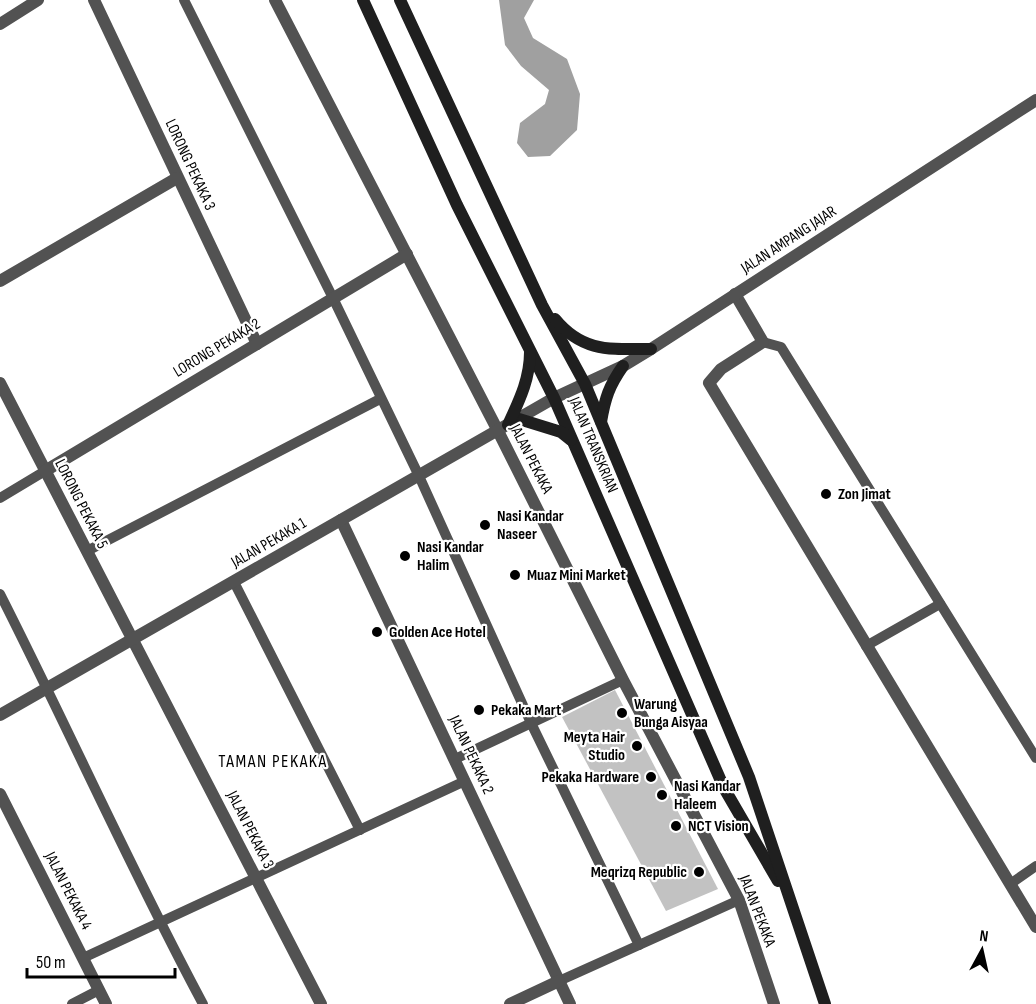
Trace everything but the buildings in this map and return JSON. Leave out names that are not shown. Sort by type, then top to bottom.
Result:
[{"type":"main road","name":"JALAN TRANSKRIAN","points":[[363,0],[457,205],[555,398],[724,788],[791,903]]},
{"type":"main road","name":"JALAN TRANSKRIAN","points":[[400,0],[542,305],[585,384],[749,777],[825,1004]]},
{"type":"main road","points":[[542,305],[564,330],[577,340],[605,349],[651,349]]},
{"type":"main road","points":[[530,349],[530,366],[526,382],[509,425],[561,432],[574,443]]},
{"type":"main road","points":[[601,423],[604,399],[611,383],[623,366]]},
{"type":"street","points":[[0,24],[38,0]]},
{"type":"street","name":"LORONG PEKAKA 3","points":[[94,0],[257,344]]},
{"type":"street","name":"JALAN PEKAKA","points":[[275,0],[407,254],[509,425],[623,681],[739,900],[774,1004]]},
{"type":"street","name":"JALAN AMPANG JAJAR","points":[[555,398],[623,366],[651,349],[1036,100]]},
{"type":"street","points":[[0,280],[177,178]]},
{"type":"street","name":"LORONG PEKAKA 2","points":[[45,471],[407,254]]},
{"type":"street","points":[[735,294],[763,342],[721,369],[708,383],[1036,927]]},
{"type":"street","name":"LORONG PEKAKA 5","points":[[0,383],[132,640]]},
{"type":"street","name":"JALAN PEKAKA 1","points":[[0,716],[555,398]]},
{"type":"street","name":"JALAN PEKAKA 2","points":[[341,520],[570,1004]]},
{"type":"street","name":"JALAN PEKAKA 3","points":[[132,640],[321,1004]]},
{"type":"street","name":"JALAN PEKAKA 4","points":[[0,794],[106,1004]]},
{"type":"street","points":[[512,1004],[559,981]]},
{"type":"lane","points":[[184,0],[419,476],[531,723],[639,945]]},
{"type":"lane","points":[[763,342],[781,347],[1036,758]]},
{"type":"lane","points":[[87,551],[380,399]]},
{"type":"lane","points":[[0,498],[45,471]]},
{"type":"lane","points":[[234,582],[360,830]]},
{"type":"lane","points":[[0,594],[48,688],[160,923],[203,1004]]},
{"type":"lane","points":[[866,646],[940,604]]},
{"type":"lane","points":[[455,759],[623,681]]},
{"type":"lane","points":[[83,958],[465,781]]},
{"type":"lane","points":[[1010,884],[1036,866]]},
{"type":"lane","points":[[559,981],[739,900]]},
{"type":"lane","points":[[72,1004],[99,990]]},
{"type":"shaded area","points":[[499,0],[534,0],[524,18],[533,38],[567,59],[580,94],[577,130],[550,156],[528,157],[517,143],[520,123],[545,104],[549,90],[521,66],[505,45]]},
{"type":"place","name":"Zon Jimat","points":[[826,494]]},
{"type":"place","name":"Nasi Kandar Naseer","points":[[485,525]]},
{"type":"place","name":"Nasi Kandar Halim","points":[[405,556]]},
{"type":"place","name":"Muaz Mini Market","points":[[515,575]]},
{"type":"place","name":"Golden Ace Hotel","points":[[377,632]]},
{"type":"place","name":"Pekaka Mart","points":[[479,710]]},
{"type":"place","name":"Warung Bunga Aisyaa","points":[[622,713]]},
{"type":"place","name":"Meyta Hair Studio","points":[[637,746]]},
{"type":"place","name":"Pekaka Hardware","points":[[651,777]]},
{"type":"place","name":"Nasi Kandar Haleem","points":[[662,795]]},
{"type":"place","name":"NCT Vision","points":[[676,826]]},
{"type":"place","name":"Meqrizq Republic","points":[[699,872]]},
{"type":"district","name":"TAMAN PEKAKA","points":[[273,761]]}]
